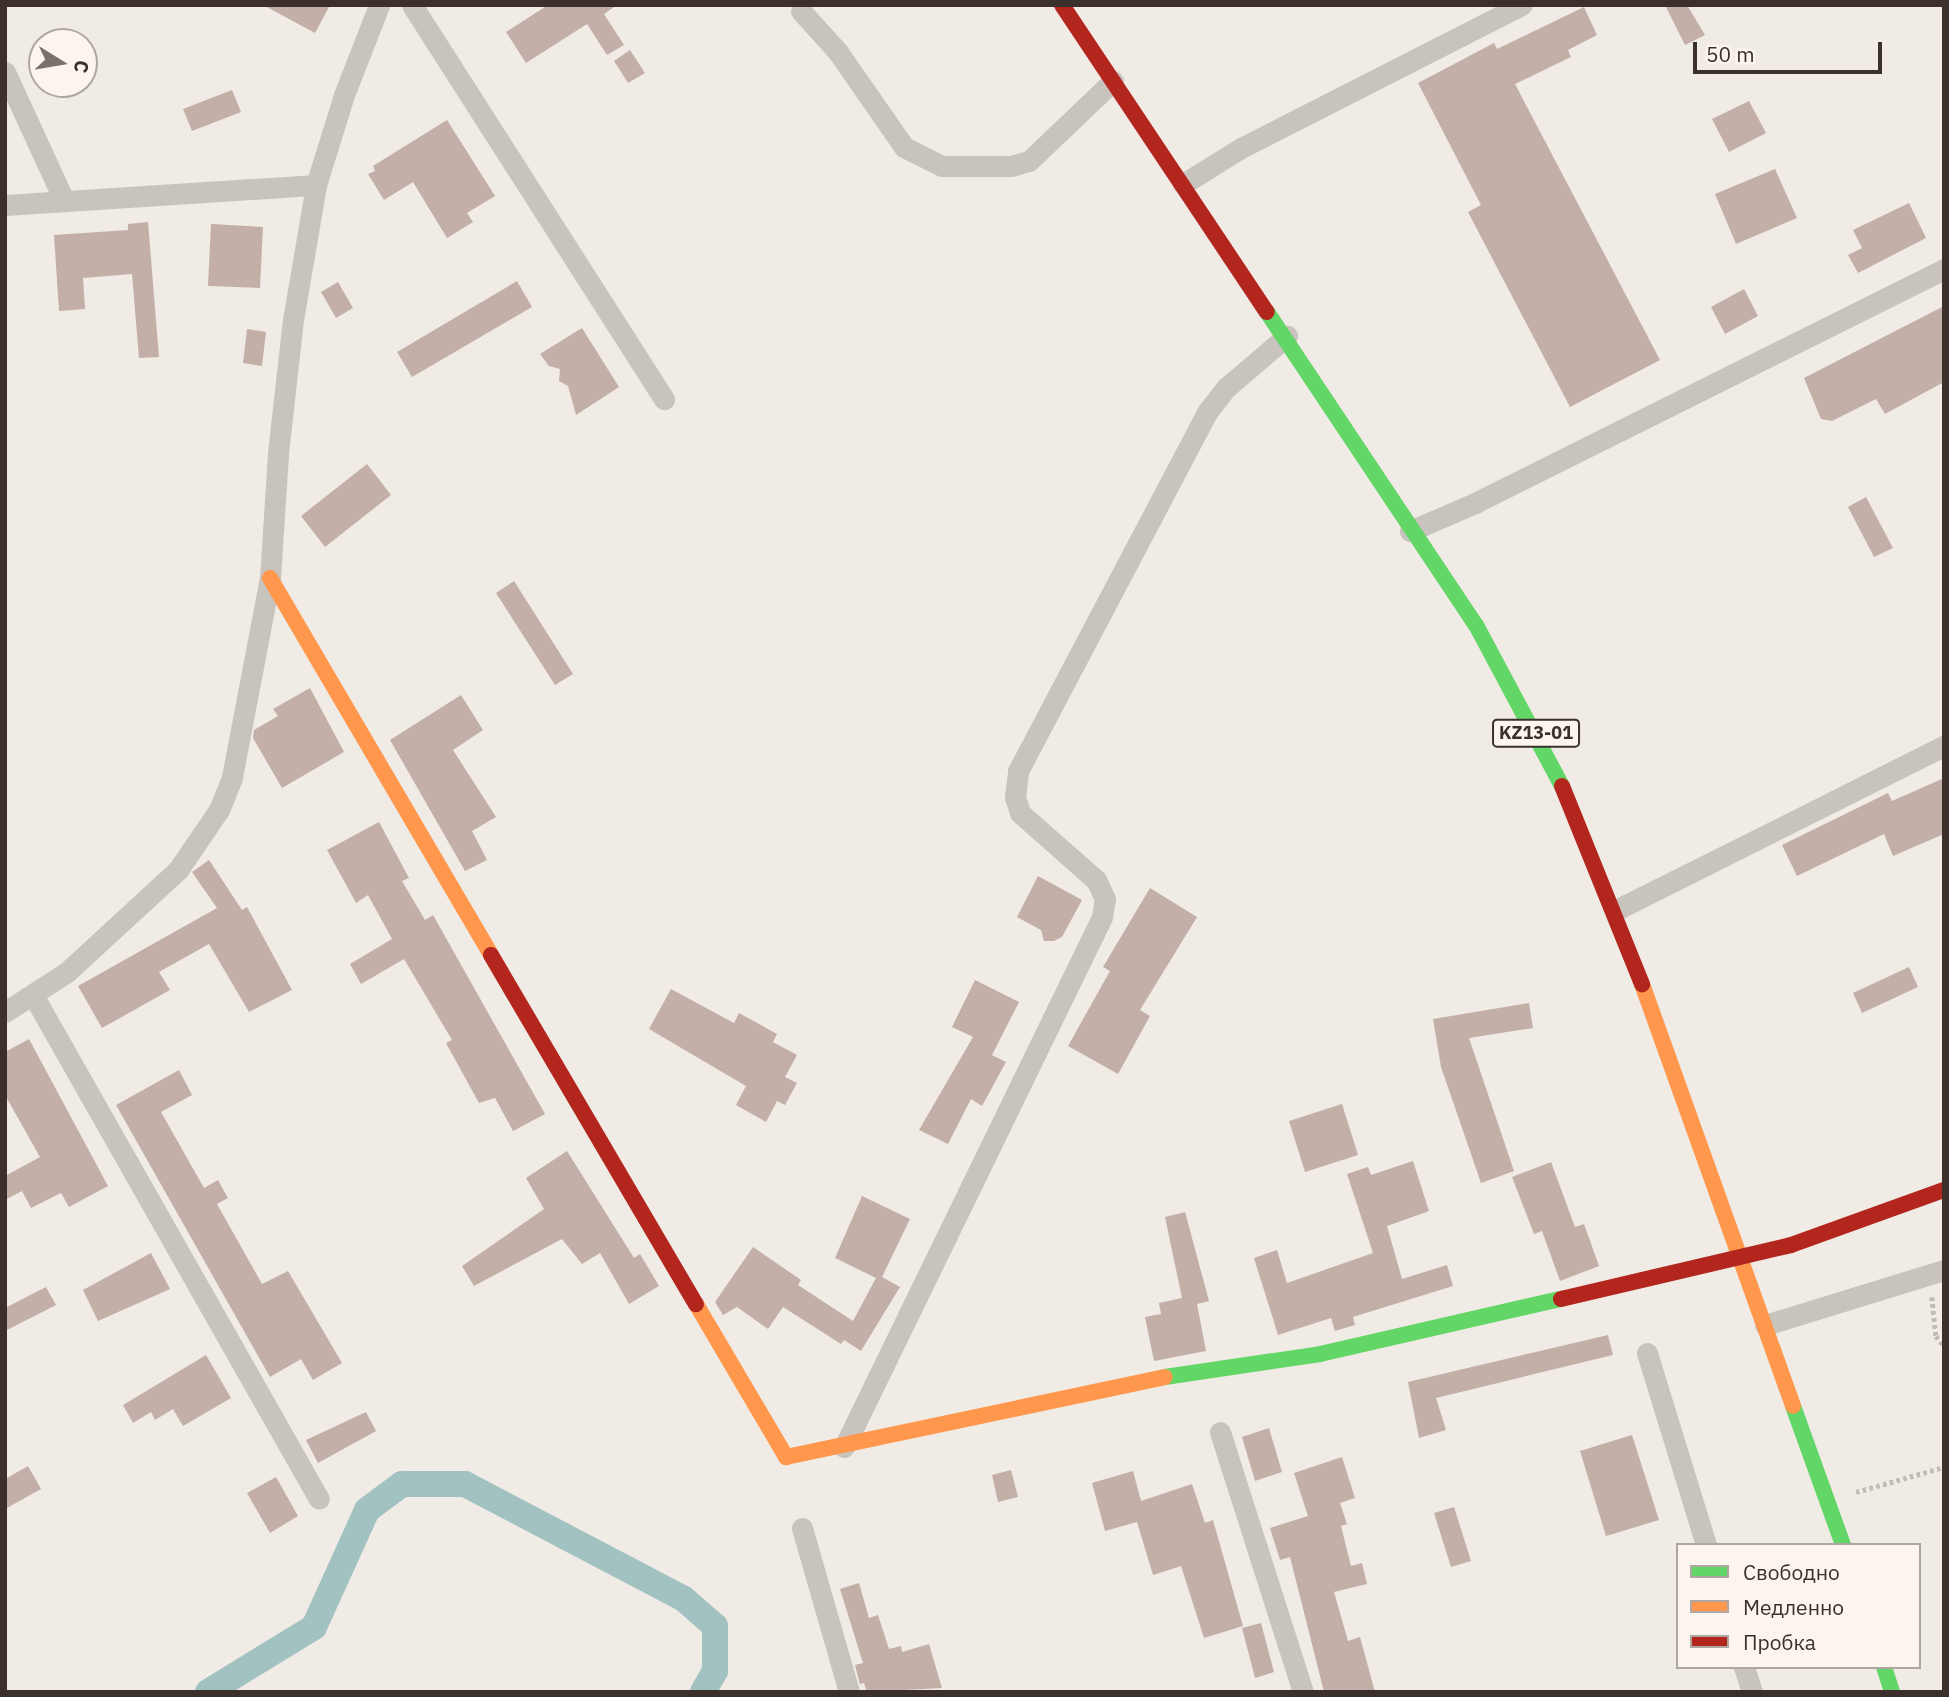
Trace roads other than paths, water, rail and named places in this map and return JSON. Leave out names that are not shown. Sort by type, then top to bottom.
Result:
[{"type":"main road","name":"KZ13-01","points":[[1062,5],[1287,336],[1410,531],[1476,625],[1520,704],[1588,840],[1616,911],[1842,1543]]},
{"type":"main road","points":[[270,578],[786,1457],[844,1447],[1056,1398],[1212,1368],[1320,1353],[1741,1257],[1791,1245],[1944,1190]]},
{"type":"main road","points":[[1885,1669],[1892,1692]]},
{"type":"street","points":[[5,1012],[33,995],[97,946],[178,870],[219,810],[246,723],[270,578],[285,386],[316,185],[344,95],[379,5]]},
{"type":"street","points":[[412,5],[664,399]]},
{"type":"street","points":[[1183,184],[1241,148],[1522,5]]},
{"type":"street","points":[[801,11],[838,52],[904,147],[942,166],[1011,166],[1029,161],[1113,81]]},
{"type":"street","points":[[5,72],[64,200]]},
{"type":"street","points":[[5,205],[316,185]]},
{"type":"street","points":[[1410,531],[1487,497],[1944,270]]},
{"type":"street","points":[[844,1447],[1102,917],[1105,899],[1096,880],[1020,813],[1015,797],[1018,771],[1208,411],[1227,387],[1287,336]]},
{"type":"street","points":[[1616,911],[1944,746]]},
{"type":"street","points":[[33,995],[319,1499]]},
{"type":"street","points":[[1765,1325],[1936,1273]]},
{"type":"street","points":[[1647,1353],[1705,1543]]},
{"type":"street","points":[[1220,1432],[1303,1692]]},
{"type":"street","points":[[802,1528],[849,1692]]},
{"type":"street","points":[[1745,1669],[1752,1692]]},
{"type":"waterway","points":[[208,1692],[314,1627],[367,1510],[402,1484],[465,1484],[684,1599],[715,1626],[715,1671],[703,1692]]}]
